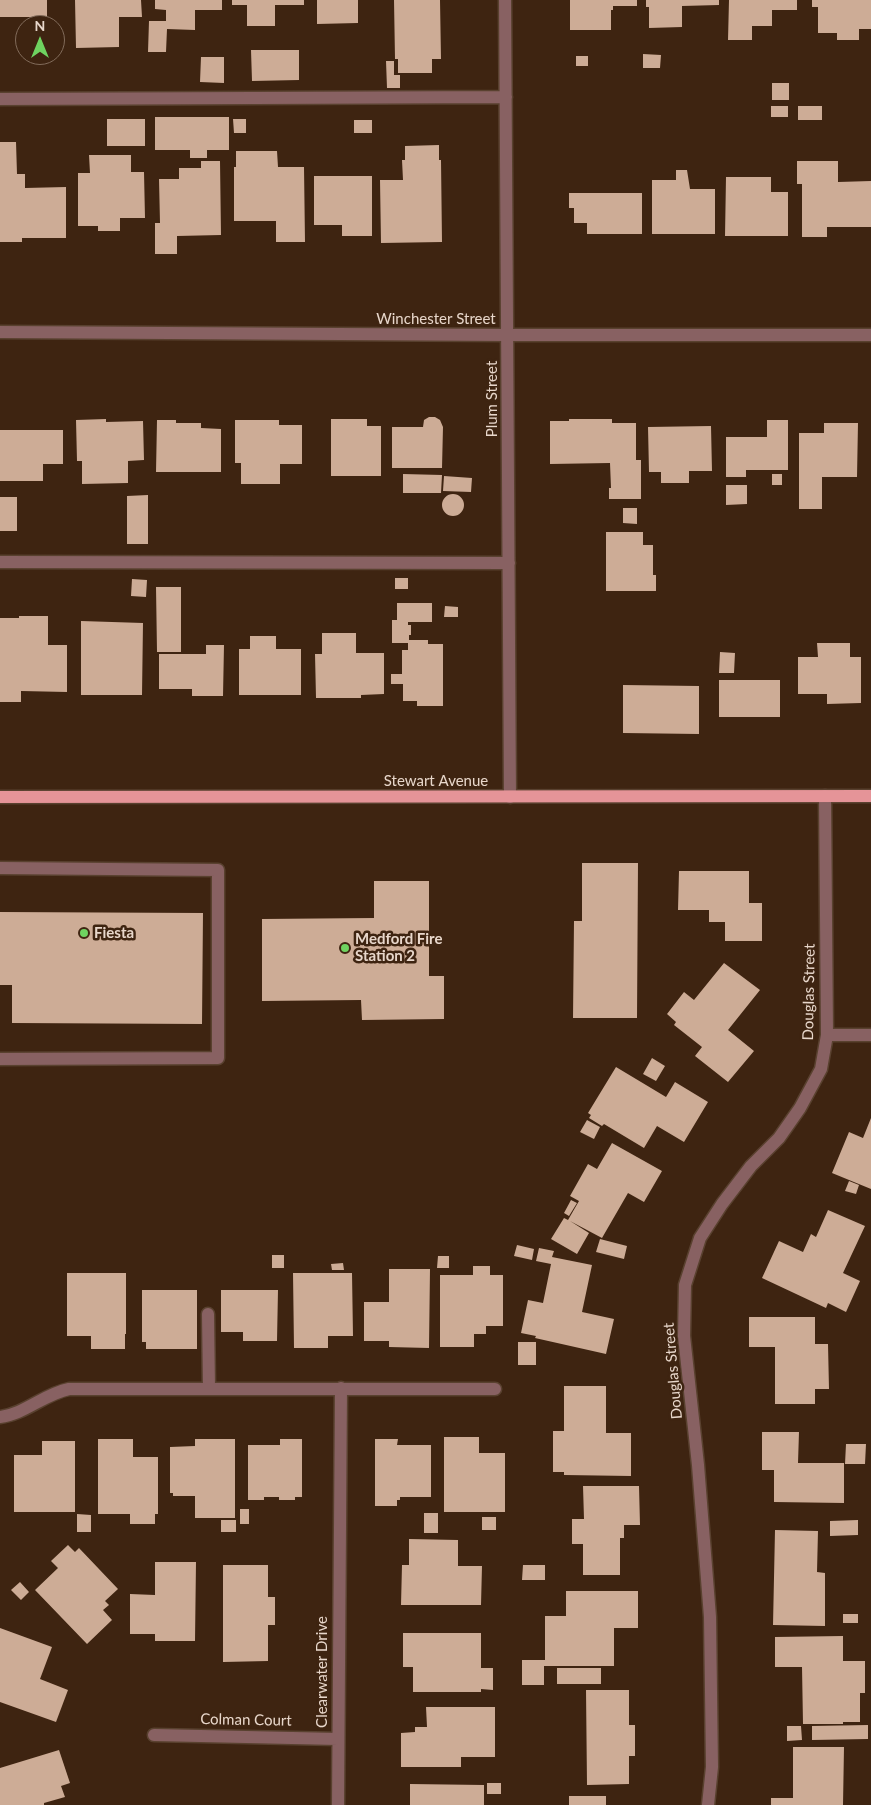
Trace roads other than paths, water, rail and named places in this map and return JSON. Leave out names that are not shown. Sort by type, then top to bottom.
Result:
[{"type":"main road","name":"Stewart Avenue","points":[[0,797],[871,796]]},
{"type":"street","name":"Plum Street","points":[[504,0],[510,797]]},
{"type":"street","points":[[0,99],[506,96]]},
{"type":"street","name":"Winchester Street","points":[[0,332],[507,336],[871,336]]},
{"type":"street","points":[[0,562],[509,563]]},
{"type":"street","name":"Douglas Street","points":[[708,1805],[712,1767],[710,1617],[698,1464],[684,1336],[685,1286],[700,1238],[752,1166],[780,1138],[800,1108],[820,1069],[826,1034],[825,796]]},
{"type":"street","points":[[0,868],[218,870],[218,1058],[0,1059]]},
{"type":"street","points":[[826,1034],[871,1035]]},
{"type":"street","points":[[208,1314],[209,1388]]},
{"type":"street","name":"Clearwater Drive","points":[[338,1805],[341,1388]]},
{"type":"street","points":[[0,1417],[8,1416],[24,1409],[57,1391],[69,1389],[495,1389]]},
{"type":"street","name":"Colman Court","points":[[154,1735],[338,1739]]},
{"type":"place","name":"Fiesta","points":[[84,933]]},
{"type":"place","name":"Medford Fire Station 2","points":[[345,948]]}]
